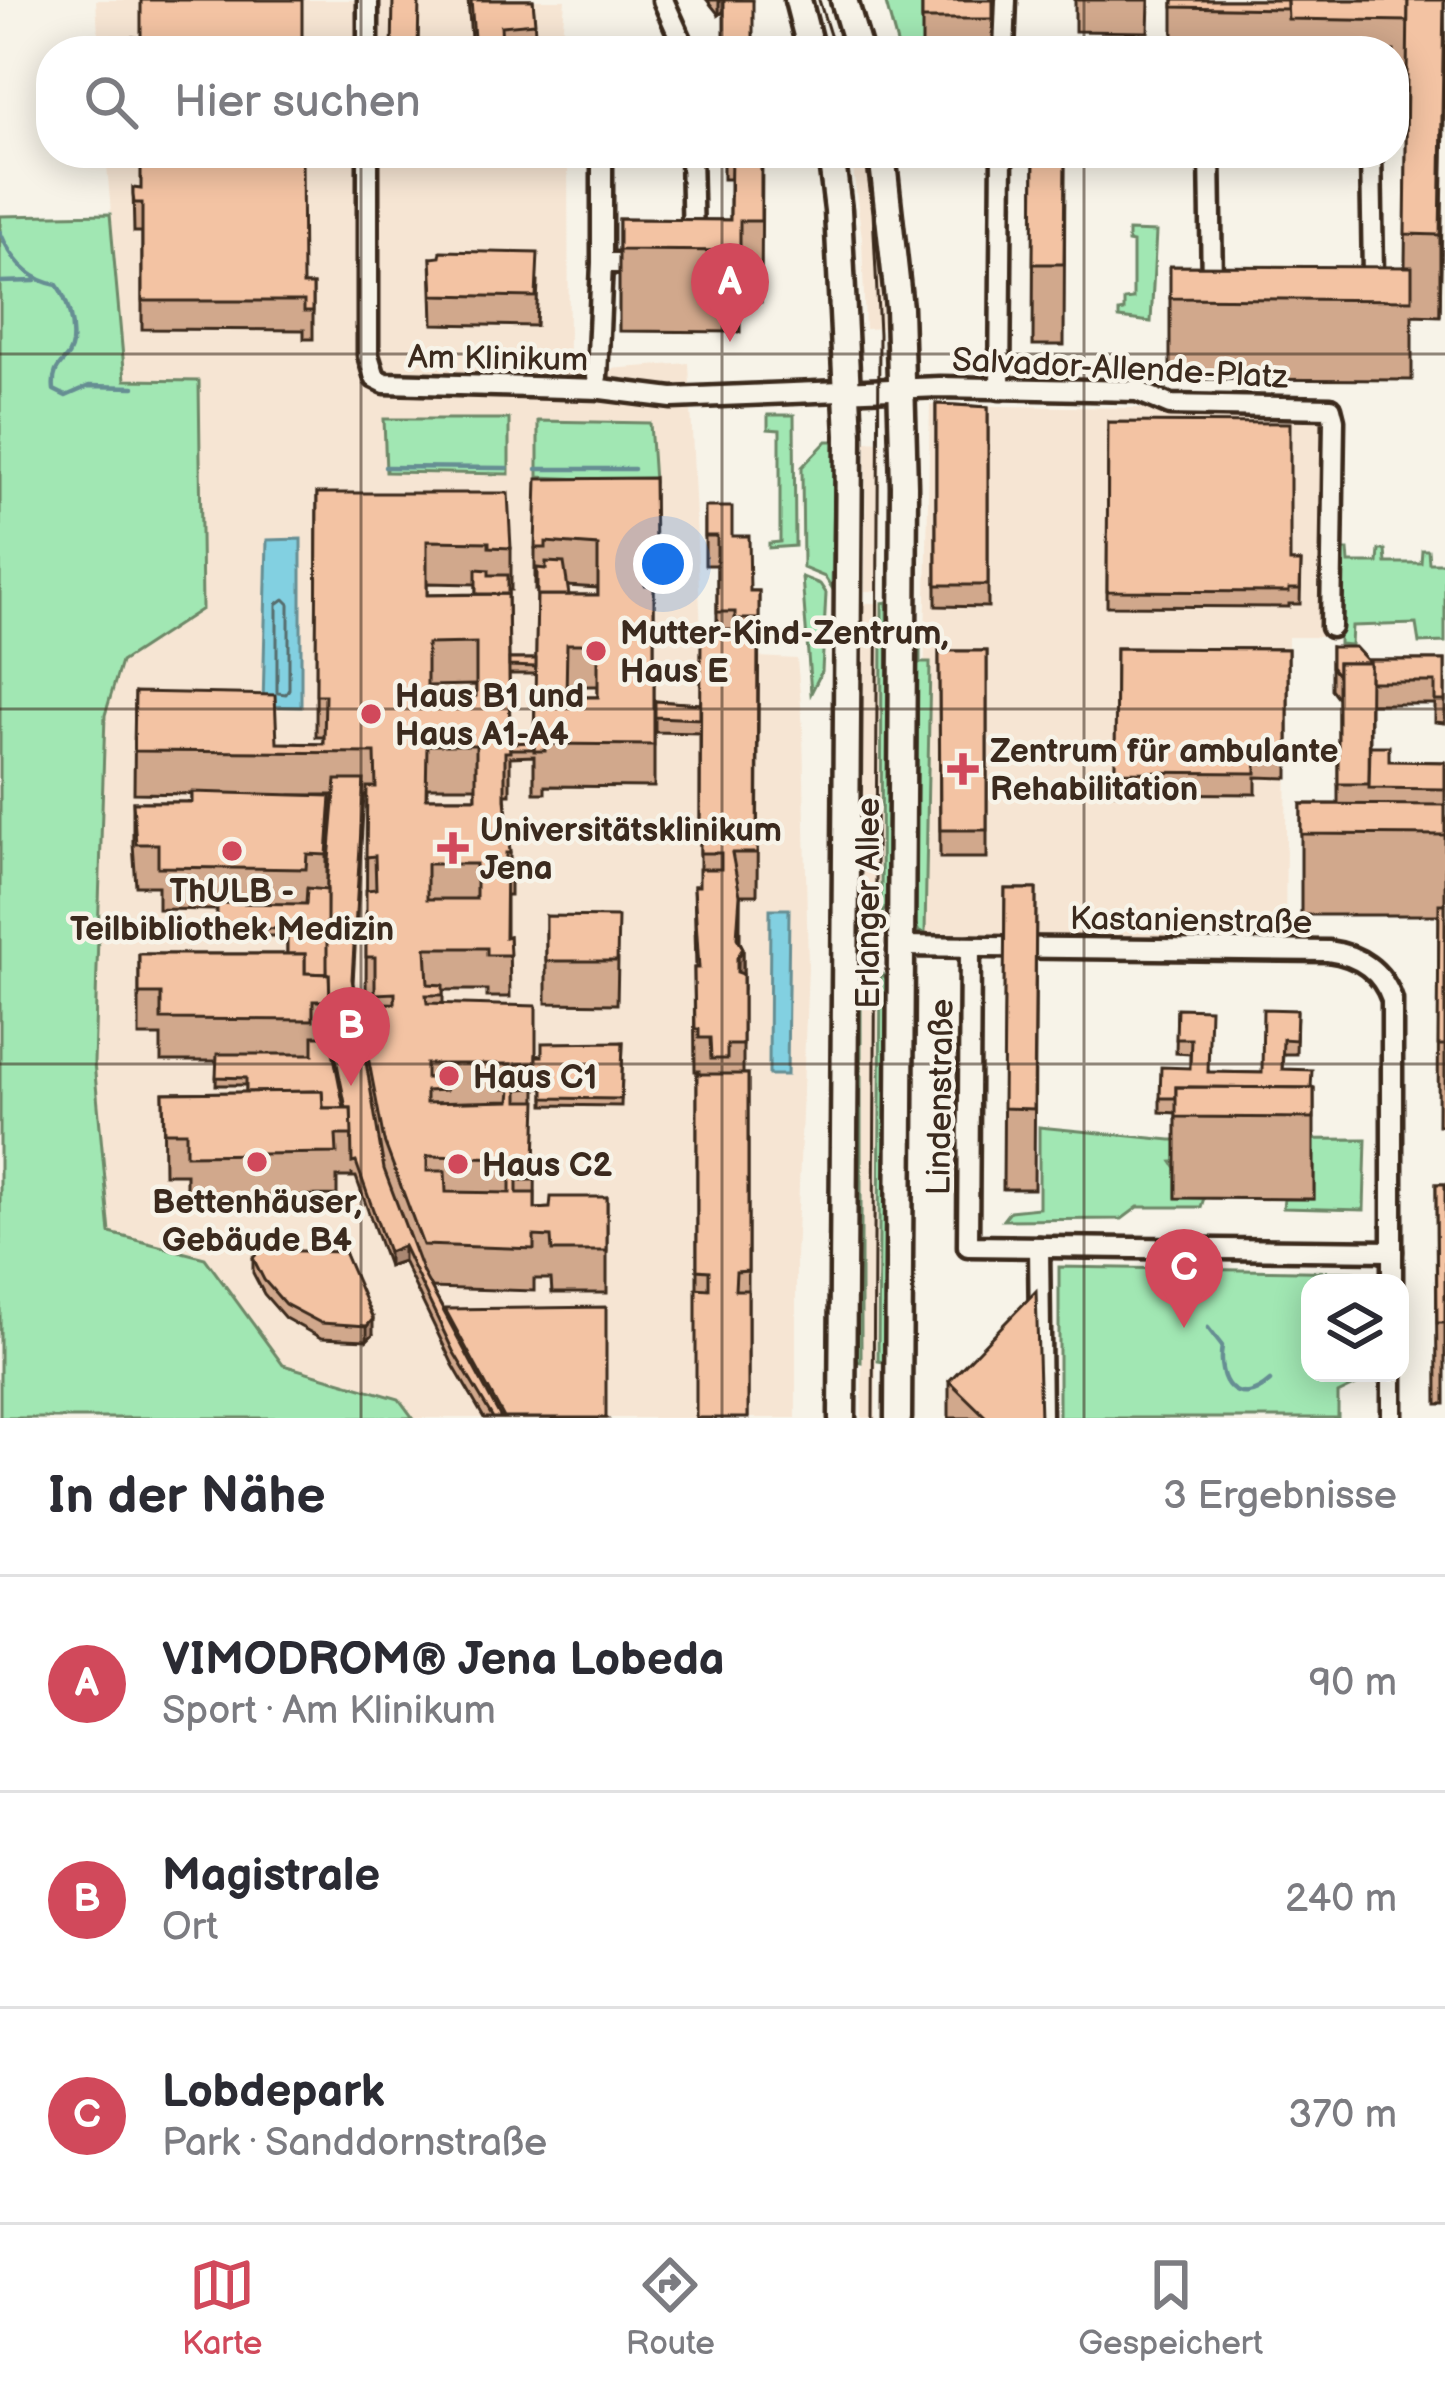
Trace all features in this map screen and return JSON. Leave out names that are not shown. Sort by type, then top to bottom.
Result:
[{"type":"main road","points":[[798,0],[807,36]]},
{"type":"main road","points":[[844,0],[855,36]]},
{"type":"main road","name":"Erlanger Allee","points":[[833,168],[847,390],[842,1418]]},
{"type":"main road","name":"Erlanger Allee","points":[[884,168],[892,220],[904,486],[898,1418]]},
{"type":"street","points":[[368,0],[368,36]]},
{"type":"street","points":[[663,0],[679,36]]},
{"type":"street","points":[[1005,36],[1006,0]]},
{"type":"street","name":"Am Klinikum","points":[[368,168],[368,355],[375,378],[385,383],[601,389],[672,398],[847,390]]},
{"type":"street","points":[[597,377],[602,168]]},
{"type":"street","points":[[602,263],[693,262],[691,168]]},
{"type":"street","points":[[1000,389],[1002,168]]},
{"type":"street","name":"Salvador-Allende-Platz","points":[[1210,168],[1212,304]]},
{"type":"street","points":[[1353,302],[1373,275],[1371,168]]},
{"type":"street","points":[[847,390],[901,388]]},
{"type":"street","name":"Salvador-Allende-Platz","points":[[901,388],[1137,391],[1170,405],[1331,407],[1331,627]]},
{"type":"street","name":"Kastanienstraße","points":[[899,946],[1328,951],[1359,959],[1387,985],[1392,1000],[1392,1274]]},
{"type":"street","name":"Lindenstraße","points":[[970,947],[968,1246],[1039,1247]]},
{"type":"street","points":[[1041,1418],[1039,1247],[1393,1252]]},
{"type":"street","points":[[1392,1382],[1392,1418]]},
{"type":"shaded area","points":[[96,0],[565,0],[562,36],[98,36]]},
{"type":"shaded area","name":"Universitätsklinikum Jena","points":[[107,168],[568,168],[569,372],[689,363],[702,654],[797,659],[808,968],[796,1259],[796,1418],[413,1418],[398,1399],[283,1365],[205,1258],[110,1233],[94,1063],[105,715],[121,662],[202,608],[199,381],[125,381]]},
{"type":"shaded area","points":[[853,168],[871,168],[883,328],[865,329],[862,238]]},
{"type":"shaded area","points":[[930,405],[1327,411],[1324,637],[1288,637],[1285,936],[1091,938],[919,932]]},
{"type":"shaded area","points":[[866,441],[881,442],[879,591],[865,591]]},
{"type":"shaded area","points":[[863,603],[882,603],[876,1418],[862,1418]]},
{"type":"green space","points":[[885,0],[997,0],[983,2],[984,36],[895,36]]},
{"type":"green space","points":[[110,214],[125,380],[199,381],[202,609],[121,662],[105,715],[94,1063],[110,1233],[205,1258],[283,1365],[399,1399],[413,1418],[0,1418],[0,216]]},
{"type":"green space","points":[[1128,231],[1156,232],[1151,322],[1119,318],[1124,300],[1133,299],[1133,243],[1128,242]]},
{"type":"green space","points":[[768,415],[794,415],[795,546],[769,548],[769,543],[780,542],[780,430],[768,429]]},
{"type":"green space","points":[[384,419],[509,419],[509,474],[386,472]]},
{"type":"green space","points":[[538,421],[650,423],[654,482],[538,477]]},
{"type":"green space","points":[[827,441],[835,441],[832,588],[825,577],[803,568],[802,467]]},
{"type":"green space","points":[[1339,550],[1348,550],[1349,563],[1378,563],[1379,550],[1385,550],[1386,563],[1421,563],[1422,550],[1428,550],[1429,563],[1445,563],[1445,642],[1419,643],[1416,624],[1352,626],[1351,645],[1339,644]]},
{"type":"green space","points":[[802,577],[820,584],[826,593],[822,671],[811,693]]},
{"type":"green space","points":[[887,602],[889,902],[881,915],[882,603]]},
{"type":"green space","points":[[916,632],[920,632],[920,663],[930,663],[925,934],[919,932],[912,916]]},
{"type":"green space","points":[[854,972],[861,972],[861,1362],[855,1361]]},
{"type":"green space","points":[[881,973],[888,980],[888,1418],[884,1418],[884,1362],[878,1361]]},
{"type":"green space","points":[[1039,1127],[1171,1140],[1366,1139],[1364,1210],[1283,1208],[1284,1199],[1314,1199],[1314,1166],[1187,1161],[1172,1162],[1176,1197],[1204,1198],[1201,1207],[1138,1207],[1122,1219],[1003,1220],[1010,1211],[1039,1208]]},
{"type":"green space","points":[[1059,1267],[1353,1272],[1301,1274],[1301,1382],[1356,1382],[1338,1394],[1338,1418],[1059,1418]]},
{"type":"water","points":[[301,539],[301,707],[263,706],[267,540]]},
{"type":"water","points":[[770,909],[789,909],[787,1075],[769,1075]]},
{"type":"building","points":[[141,0],[302,0],[302,36],[141,36]]},
{"type":"building","points":[[393,0],[419,0],[418,36],[392,36]]},
{"type":"building","points":[[471,0],[533,0],[535,23],[501,26],[502,36],[474,36]]},
{"type":"building","points":[[724,0],[753,0],[753,36],[724,36]]},
{"type":"building","points":[[922,0],[993,0],[993,19],[922,19]]},
{"type":"building","points":[[1173,0],[1287,0],[1287,9],[1173,7]]},
{"type":"building","points":[[1287,0],[1408,0],[1408,21],[1288,19]]},
{"type":"building","points":[[1408,0],[1444,0],[1440,235],[1405,234]]},
{"type":"building","points":[[141,168],[302,168],[303,285],[313,285],[313,311],[304,311],[304,301],[142,301],[142,203],[134,203],[133,188],[141,189]]},
{"type":"building","points":[[731,168],[761,168],[761,221],[740,221],[740,251],[619,250],[619,219],[730,220]]},
{"type":"building","points":[[1034,168],[1065,168],[1064,264],[1033,264]]},
{"type":"building","points":[[441,251],[538,253],[536,297],[433,295],[431,258],[440,257]]},
{"type":"building","points":[[1170,266],[1412,267],[1412,300],[1170,298]]},
{"type":"building","points":[[936,404],[988,407],[988,585],[936,585]]},
{"type":"building","points":[[1108,422],[1290,423],[1290,562],[1301,562],[1300,589],[1107,591]]},
{"type":"building","points":[[654,478],[655,551],[646,551],[645,585],[654,586],[654,745],[545,744],[545,751],[534,751],[537,595],[598,595],[598,546],[546,542],[546,548],[535,548],[537,479]],"holes":[[[567,644],[598,644],[598,697],[566,697]]]},
{"type":"building","points":[[317,493],[508,493],[511,548],[489,547],[489,542],[427,541],[427,595],[508,594],[510,752],[505,752],[505,799],[510,853],[506,853],[505,937],[509,936],[510,955],[487,955],[487,948],[426,948],[428,984],[443,985],[443,995],[426,995],[427,1003],[536,1006],[536,1063],[516,1064],[517,1078],[535,1078],[536,1088],[518,1089],[518,1101],[537,1101],[535,1159],[517,1159],[517,1172],[535,1172],[535,1180],[517,1180],[517,1193],[535,1193],[535,1209],[550,1208],[551,1197],[607,1197],[607,1251],[552,1251],[551,1237],[534,1236],[534,1249],[423,1245],[384,1141],[358,1004],[395,1003],[395,993],[375,994],[375,957],[366,957],[366,890],[376,889],[375,856],[366,857],[367,787],[376,787],[375,753],[134,751],[135,692],[275,695],[277,743],[324,744],[325,695],[316,695]],"holes":[[[476,643],[476,696],[427,696],[427,644]],[[427,745],[476,745],[476,798],[426,798]],[[427,864],[476,864],[476,899],[427,899]],[[426,1064],[511,1064],[510,1077],[496,1078],[496,1089],[511,1089],[510,1101],[426,1103],[426,1091],[446,1090],[446,1078],[426,1078]],[[427,1156],[510,1158],[510,1193],[446,1192],[445,1171],[427,1171]]]},
{"type":"building","points":[[705,507],[732,507],[732,536],[749,536],[750,591],[759,591],[759,619],[735,619],[735,612],[717,612],[717,536],[705,536]]},
{"type":"building","points":[[546,562],[564,563],[569,595],[537,595],[537,568],[546,569]]},
{"type":"building","points":[[476,569],[508,575],[508,594],[476,594]]},
{"type":"building","points":[[701,630],[758,630],[757,853],[732,853],[740,895],[737,938],[743,948],[737,972],[743,974],[743,1045],[727,1045],[727,1059],[711,1059],[710,1038],[699,1038],[699,1029],[695,1029],[694,968],[699,968],[694,886],[699,886],[699,869],[721,869],[721,853],[700,853]]},
{"type":"building","points":[[1331,647],[1355,647],[1367,660],[1445,660],[1445,701],[1435,701],[1435,682],[1370,682],[1370,663],[1338,663],[1338,676],[1331,667]]},
{"type":"building","points":[[1116,648],[1288,649],[1288,756],[1256,756],[1256,773],[1115,772]]},
{"type":"building","name":"Zentrum für ambulante Rehabilitation","points":[[939,651],[987,651],[987,830],[940,830]]},
{"type":"building","points":[[509,659],[536,659],[536,667],[509,666]]},
{"type":"building","points":[[1338,663],[1370,663],[1369,784],[1338,784]]},
{"type":"building","points":[[655,701],[700,704],[700,719],[655,717]]},
{"type":"building","points":[[534,731],[534,738],[510,738],[510,732]]},
{"type":"building","points":[[534,742],[534,749],[510,749],[510,743]]},
{"type":"building","points":[[1370,746],[1389,746],[1389,761],[1445,762],[1445,789],[1369,788]]},
{"type":"building","points":[[336,780],[364,780],[352,979],[384,1169],[423,1273],[501,1418],[493,1418],[453,1351],[403,1246],[388,1252],[356,1162],[352,1163],[351,1108],[346,1108],[330,1029],[326,955]]},
{"type":"building","points":[[192,792],[331,796],[327,855],[307,854],[306,869],[158,867],[158,844],[136,844],[133,802],[192,802]]},
{"type":"building","points":[[1301,804],[1445,805],[1445,835],[1301,834]]},
{"type":"building","points":[[307,888],[327,890],[327,974],[305,973],[305,954],[287,954],[287,929],[217,928],[217,903],[306,904]]},
{"type":"building","points":[[1005,889],[1036,889],[1034,1109],[1003,1108]]},
{"type":"building","points":[[1439,904],[1445,904],[1445,1045],[1438,1045]]},
{"type":"building","points":[[546,916],[618,917],[617,961],[546,961]]},
{"type":"building","points":[[139,954],[305,954],[305,973],[329,974],[330,1001],[313,1001],[313,1020],[161,1019],[161,994],[139,994]]},
{"type":"building","points":[[1177,1008],[1210,1009],[1208,1072],[1262,1073],[1263,1009],[1297,1010],[1296,1040],[1283,1039],[1282,1069],[1312,1070],[1311,1088],[1176,1087],[1176,1098],[1160,1098],[1161,1067],[1190,1068],[1191,1039],[1176,1039]]},
{"type":"building","points":[[313,1036],[330,1036],[344,1108],[323,1108],[322,1091],[246,1092],[246,1078],[216,1077],[217,1054],[313,1054]]},
{"type":"building","points":[[623,1042],[621,1099],[544,1098],[544,1080],[536,1080],[536,1056],[542,1056],[542,1043]]},
{"type":"building","points":[[697,1074],[748,1074],[748,1271],[736,1272],[735,1290],[748,1290],[748,1418],[696,1418],[696,1288],[709,1289],[709,1271],[697,1270]]},
{"type":"building","points":[[1176,1087],[1314,1088],[1314,1118],[1176,1117]]},
{"type":"building","points":[[322,1091],[323,1108],[351,1108],[352,1135],[336,1135],[337,1153],[186,1155],[186,1132],[164,1132],[163,1093]]},
{"type":"building","points":[[1436,1184],[1445,1184],[1445,1323],[1437,1323]]},
{"type":"building","points":[[260,1250],[344,1252],[373,1319],[367,1326],[321,1323],[285,1304],[253,1258]]},
{"type":"building","points":[[1036,1291],[1040,1418],[987,1418],[949,1381]]},
{"type":"building","points":[[606,1307],[606,1418],[504,1418],[445,1309]]},
{"type":"waterway","points":[[0,232],[22,267],[57,285],[67,305],[72,344],[55,374],[54,390],[66,396],[89,386],[134,387]]},
{"type":"waterway","points":[[0,282],[35,281]]},
{"type":"waterway","points":[[385,467],[507,468]]},
{"type":"waterway","points":[[537,469],[634,469]]},
{"type":"waterway","points":[[1208,1328],[1222,1346],[1222,1370],[1231,1388],[1247,1393],[1270,1381]]},
{"type":"tram line","points":[[819,0],[830,36]]},
{"type":"tram line","points":[[867,168],[879,334],[873,1418]]},
{"type":"place","name":"VIMODROM® Jena Lobeda","points":[[730,342]]},
{"type":"place","name":"Mutter-Kind-Zentrum, Haus E","points":[[596,651]]},
{"type":"place","name":"Haus B1 und Haus A1-A4","points":[[371,714]]},
{"type":"place","name":"Zentrum für ambulante Rehabilitation","points":[[963,769]]},
{"type":"place","name":"Universitätsklinikum Jena","points":[[453,848]]},
{"type":"place","name":"ThULB - Teilbibliothek Medizin","points":[[232,851]]},
{"type":"place","name":"Haus C1","points":[[449,1076]]},
{"type":"place","name":"Magistrale","points":[[351,1086]]},
{"type":"place","name":"Bettenhäuser, Gebäude B4","points":[[257,1162]]},
{"type":"place","name":"Haus C2","points":[[458,1164]]},
{"type":"place","name":"Lobdepark","points":[[1184,1328]]}]
